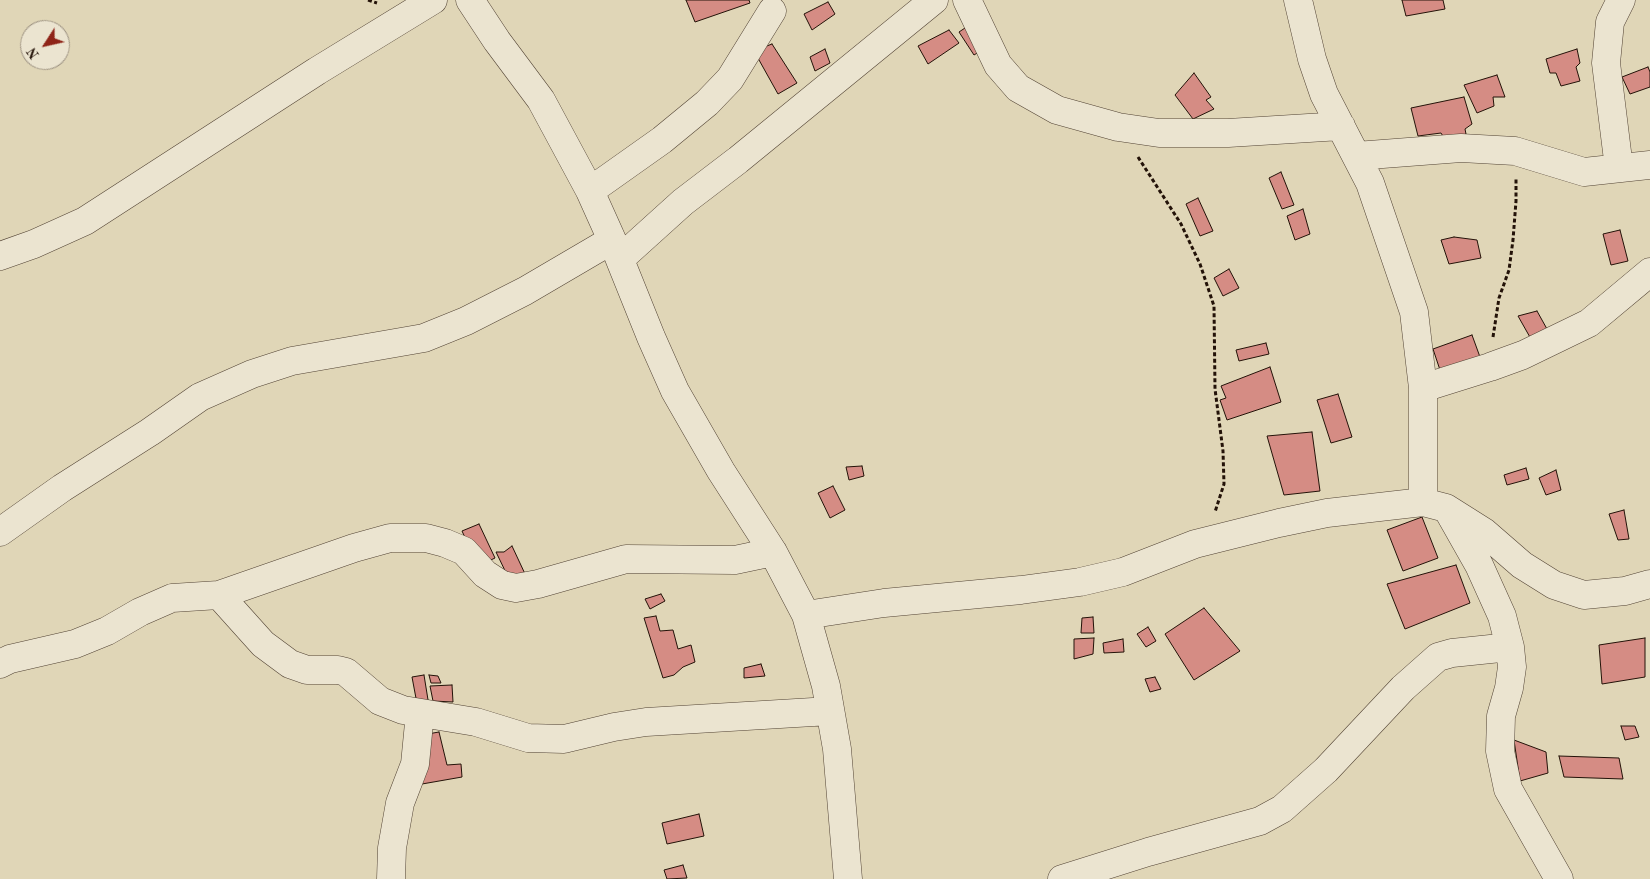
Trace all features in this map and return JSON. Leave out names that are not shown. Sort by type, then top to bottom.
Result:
[{"type":"street","points":[[0,256],[34,244],[85,221],[309,76],[433,0]]},
{"type":"street","points":[[470,0],[497,41],[541,100],[590,191],[675,391],[721,471],[772,552],[806,615],[826,686],[837,749],[848,879]]},
{"type":"street","points":[[0,532],[62,488],[150,432],[200,397],[252,374],[292,361],[424,338],[466,321],[525,291],[616,249],[683,202],[934,0]]},
{"type":"street","points":[[967,0],[998,65],[1018,88],[1057,110],[1118,128],[1159,132],[1228,133],[1341,126]]},
{"type":"street","points":[[1298,0],[1312,59],[1324,94],[1370,183],[1414,312],[1434,505],[1479,565],[1502,616],[1510,647],[1512,667],[1509,688],[1501,716],[1500,751],[1508,789],[1559,879]]},
{"type":"street","points":[[1619,168],[1606,63],[1610,22],[1621,0]]},
{"type":"street","points":[[590,191],[662,140],[707,103],[730,79],[772,11]]},
{"type":"street","points":[[1356,156],[1461,148],[1515,151],[1584,172],[1650,165]]},
{"type":"street","points":[[1423,388],[1523,355],[1589,323],[1650,272]]},
{"type":"street","points":[[806,615],[884,603],[1021,590],[1080,582],[1123,572],[1195,544],[1279,523],[1327,513],[1434,505],[1484,532],[1522,565],[1554,585],[1584,595],[1625,591],[1650,584]]},
{"type":"street","points":[[0,664],[10,659],[74,644],[107,631],[140,612],[172,598],[219,595],[354,548],[390,538],[426,538],[445,543],[464,551],[486,574],[502,584],[516,588],[538,584],[626,558],[735,560],[772,552]]},
{"type":"street","points":[[219,595],[263,644],[290,664],[308,670],[338,670],[346,672],[380,701],[403,710],[476,722],[528,738],[564,739],[614,727],[646,722],[830,711]]},
{"type":"street","points":[[1062,879],[1148,852],[1260,821],[1282,809],[1326,770],[1403,688],[1438,657],[1452,653],[1510,647]]},
{"type":"street","points":[[391,879],[392,848],[400,803],[415,764],[420,713]]},
{"type":"path","points":[[1118,128],[1181,224],[1200,264],[1214,306],[1216,389],[1223,451],[1224,484],[1215,514],[1195,544]]},
{"type":"path","points":[[1490,367],[1499,298],[1509,270],[1513,240],[1516,201],[1515,151]]},
{"type":"building","points":[[686,0],[749,0],[750,3],[695,22]]},
{"type":"building","points":[[1402,0],[1443,0],[1445,9],[1406,16]]},
{"type":"building","points":[[828,2],[835,14],[812,30],[804,14]]},
{"type":"building","points":[[968,26],[982,50],[974,55],[959,32]]},
{"type":"building","points":[[949,30],[959,43],[928,64],[918,46]]},
{"type":"building","points":[[772,44],[797,83],[778,94],[754,51]]},
{"type":"building","points":[[825,49],[830,63],[815,71],[810,57]]},
{"type":"building","points":[[1577,49],[1580,63],[1576,67],[1580,81],[1561,86],[1556,73],[1550,73],[1546,59]]},
{"type":"building","points":[[1648,67],[1650,87],[1630,94],[1622,77]]},
{"type":"building","points":[[1194,73],[1211,97],[1206,100],[1214,109],[1193,119],[1175,95]]},
{"type":"building","points":[[1497,75],[1505,97],[1493,97],[1494,106],[1477,113],[1464,85]]},
{"type":"building","points":[[1464,97],[1472,124],[1465,129],[1466,134],[1446,141],[1441,133],[1418,136],[1411,108]]},
{"type":"building","points":[[1281,172],[1294,205],[1282,209],[1269,178]]},
{"type":"building","points":[[1198,198],[1213,231],[1200,236],[1186,204]]},
{"type":"building","points":[[1303,209],[1310,234],[1295,240],[1287,216]]},
{"type":"building","points":[[1620,230],[1628,261],[1611,265],[1603,234]]},
{"type":"building","points":[[1454,237],[1477,240],[1481,258],[1449,264],[1441,240]]},
{"type":"building","points":[[1229,269],[1239,288],[1223,296],[1214,278]]},
{"type":"building","points":[[1537,311],[1547,329],[1531,339],[1518,316]]},
{"type":"building","points":[[1472,335],[1480,357],[1440,370],[1433,349]]},
{"type":"building","points":[[1266,343],[1269,354],[1239,361],[1236,350]]},
{"type":"building","points":[[1270,367],[1281,402],[1227,420],[1220,400],[1226,398],[1221,386]]},
{"type":"building","points":[[1338,394],[1352,437],[1331,443],[1317,400]]},
{"type":"building","points":[[1312,432],[1320,491],[1284,495],[1267,436]]},
{"type":"building","points":[[862,466],[864,476],[849,480],[846,467]]},
{"type":"building","points":[[1526,468],[1529,479],[1507,485],[1504,475]]},
{"type":"building","points":[[1556,470],[1561,490],[1546,495],[1539,478]]},
{"type":"building","points":[[833,486],[845,510],[830,518],[818,493]]},
{"type":"building","points":[[1624,510],[1629,539],[1618,540],[1609,514]]},
{"type":"building","points":[[1422,517],[1438,558],[1403,571],[1387,530]]},
{"type":"building","points":[[479,524],[495,558],[478,566],[462,531]]},
{"type":"building","points":[[512,546],[526,576],[510,581],[496,552],[504,552]]},
{"type":"building","points":[[1456,565],[1470,603],[1405,629],[1387,584]]},
{"type":"building","points":[[661,594],[665,601],[650,609],[645,599]]},
{"type":"building","points":[[1204,608],[1240,651],[1194,680],[1165,634]]},
{"type":"building","points":[[656,616],[660,631],[673,630],[678,649],[691,645],[695,662],[683,667],[674,675],[663,678],[644,618]]},
{"type":"building","points":[[1093,617],[1094,633],[1081,633],[1082,618]]},
{"type":"building","points":[[1148,627],[1156,641],[1146,647],[1137,634]]},
{"type":"building","points":[[1094,638],[1093,654],[1074,659],[1074,639]]},
{"type":"building","points":[[1645,638],[1645,677],[1602,684],[1599,645]]},
{"type":"building","points":[[1123,639],[1124,652],[1104,653],[1103,643]]},
{"type":"building","points":[[761,664],[765,676],[744,678],[744,668]]},
{"type":"building","points":[[424,675],[429,706],[418,709],[412,677]]},
{"type":"building","points":[[429,675],[438,676],[441,683],[431,683]]},
{"type":"building","points":[[1155,677],[1161,689],[1150,692],[1145,679]]},
{"type":"building","points":[[452,685],[453,702],[433,701],[430,686]]},
{"type":"building","points":[[1621,726],[1635,726],[1639,737],[1625,740]]},
{"type":"building","points":[[439,732],[447,765],[461,764],[462,777],[422,784],[422,735]]},
{"type":"building","points":[[1514,740],[1546,752],[1548,773],[1520,781]]},
{"type":"building","points":[[1559,756],[1619,758],[1623,779],[1564,777]]},
{"type":"building","points":[[699,814],[704,836],[667,844],[662,823]]},
{"type":"building","points":[[683,865],[687,878],[667,879],[664,870]]}]
